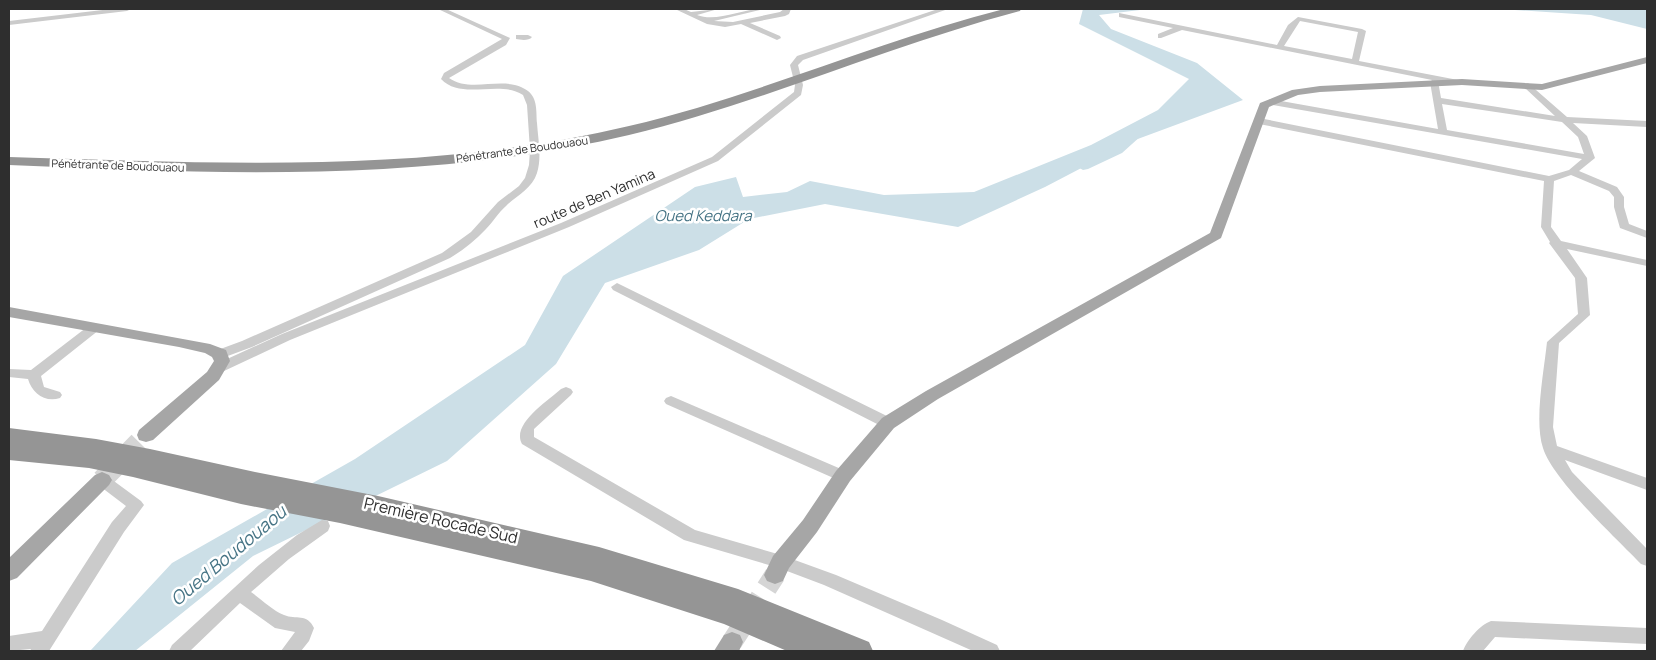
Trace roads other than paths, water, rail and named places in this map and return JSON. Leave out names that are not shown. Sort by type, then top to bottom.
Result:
[{"type":"highway","name":"Pénétrante de Boudouaou","points":[[9,154],[199,168],[326,168],[564,144],[625,126],[731,102],[828,64],[988,9]]},
{"type":"highway","name":"Pénétrante de Boudouaou","points":[[828,64],[1016,9]]},
{"type":"highway","name":"Pénétrante de Boudouaou","points":[[9,161],[119,161]]},
{"type":"highway","name":"Première Rocade Sud","points":[[9,436],[150,457],[248,488]]},
{"type":"highway","name":"Première Rocade Sud","points":[[9,452],[89,460],[248,488],[599,557],[738,600],[860,651]]},
{"type":"highway","name":"Première Rocade Sud","points":[[370,512],[591,571],[729,614],[816,651]]},
{"type":"main road","points":[[778,569],[810,526],[843,476],[888,423],[932,395],[1216,235],[1264,106],[1270,102],[1296,92],[1434,82],[1528,86],[1556,84],[1647,60]]},
{"type":"main road","points":[[9,312],[179,342],[210,350],[219,361],[146,435]]},
{"type":"main road","points":[[9,572],[102,480]]},
{"type":"street","points":[[9,23],[126,9]]},
{"type":"street","points":[[219,361],[247,344],[434,262],[453,251],[469,240],[493,212],[530,179],[534,158],[532,103],[526,94],[512,87],[457,85],[445,79],[447,75],[503,43],[506,38],[441,9]]},
{"type":"street","points":[[680,9],[704,21],[722,25],[782,14],[787,9]]},
{"type":"street","points":[[690,14],[716,9]]},
{"type":"street","points":[[704,21],[760,9]]},
{"type":"street","name":"route de Ben Yamina","points":[[219,361],[286,337],[565,226],[715,160],[798,92],[799,85],[794,65],[800,58],[938,10]]},
{"type":"street","points":[[1122,15],[1455,82]]},
{"type":"street","points":[[1280,47],[1291,26],[1298,19],[1362,31],[1355,62]]},
{"type":"street","points":[[742,22],[777,38]]},
{"type":"street","points":[[1161,36],[1181,28]]},
{"type":"street","points":[[1434,82],[1443,132]]},
{"type":"street","points":[[1528,86],[1582,136],[1590,158]]},
{"type":"street","points":[[1436,100],[1566,120],[1647,124]]},
{"type":"street","points":[[1270,102],[1590,158]]},
{"type":"street","points":[[1259,121],[1549,179],[1572,172],[1590,158]]},
{"type":"street","points":[[1572,172],[1612,189],[1619,197],[1619,207],[1624,226],[1647,235]]},
{"type":"street","points":[[1549,179],[1546,228],[1581,278],[1584,315],[1553,342],[1546,427],[1550,449],[1567,476],[1647,559]]},
{"type":"street","points":[[1555,243],[1647,262]]},
{"type":"street","points":[[616,287],[888,423]]},
{"type":"street","points":[[9,372],[34,374],[95,327]]},
{"type":"street","points":[[34,374],[36,388],[42,392],[55,395]]},
{"type":"street","points":[[566,392],[528,427],[527,440],[690,535],[778,569],[830,580],[936,625],[991,651]]},
{"type":"street","points":[[671,400],[843,476]]},
{"type":"street","points":[[1550,449],[1647,484]]},
{"type":"street","points":[[9,644],[43,644],[118,527],[136,505],[102,480]]},
{"type":"street","points":[[178,651],[217,612],[285,551],[322,526]]},
{"type":"street","points":[[239,593],[281,623],[302,625],[305,628],[303,634],[290,651]]},
{"type":"street","points":[[1472,651],[1491,629],[1647,636]]},
{"type":"water","name":"Oued Keddara","points":[[1083,9],[1148,9],[1099,15],[1111,29],[1197,63],[1243,100],[1135,140],[1045,187],[958,227],[825,204],[749,219],[699,250],[605,283],[556,364],[447,461],[253,556],[135,651],[90,651],[172,563],[355,459],[525,345],[563,276],[695,187],[736,177],[743,197],[787,192],[810,181],[884,195],[974,192],[1091,145],[1158,110],[1189,79],[1079,24]]},
{"type":"water","points":[[1500,9],[1647,9],[1647,29],[1591,15]]},
{"type":"waterway","name":"Oued Keddara","points":[[1083,166],[1117,150],[1136,135]]},
{"type":"tunnel","points":[[102,480],[146,435]]},
{"type":"tunnel","points":[[732,642],[775,575]]},
{"type":"water label","name":"Oued Boudouaou","points":[[228,555]]}]
